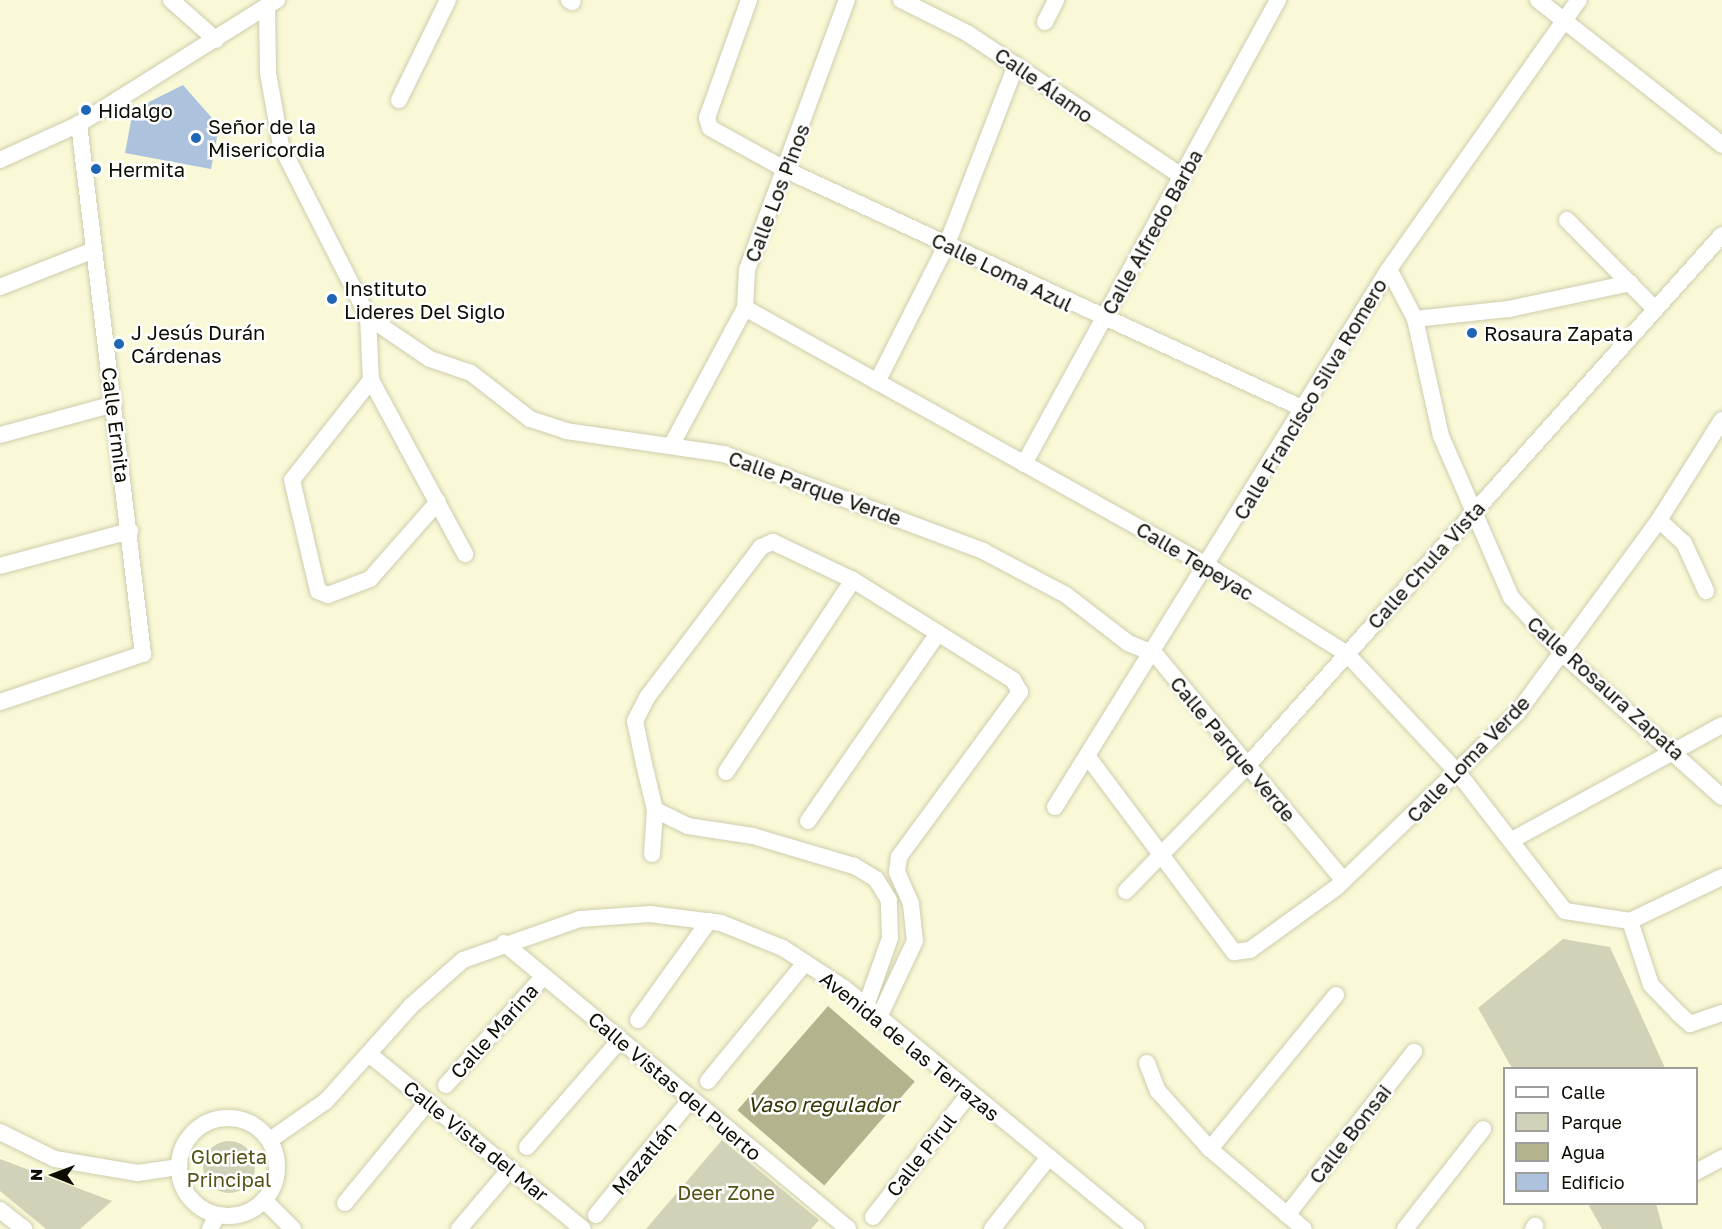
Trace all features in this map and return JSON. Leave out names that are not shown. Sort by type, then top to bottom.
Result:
[{"type":"street","points":[[171,0],[216,40]]},
{"type":"street","points":[[399,100],[448,0]]},
{"type":"street","name":"Calle Loma Azul","points":[[749,0],[707,123],[786,170],[947,244],[1103,320],[1304,409]]},
{"type":"street","name":"Calle Los Pinos","points":[[671,446],[745,308],[747,270],[786,170],[847,0]]},
{"type":"street","name":"Calle Álamo","points":[[901,0],[1016,65],[1057,98],[1183,177]]},
{"type":"street","points":[[1045,22],[1056,0]]},
{"type":"street","name":"Calle Alfredo Barba","points":[[1024,464],[1278,0]]},
{"type":"street","points":[[1538,0],[1722,146]]},
{"type":"street","name":"Calle Francisco Silva Romero","points":[[1055,807],[1155,654],[1389,269],[1580,0]]},
{"type":"street","points":[[0,160],[79,124],[272,3]]},
{"type":"street","name":"Calle Parque Verde","points":[[272,3],[268,73],[281,146],[368,317],[430,359],[471,373],[530,418],[566,431],[724,454],[983,551],[1066,595],[1128,643],[1155,654],[1343,880]]},
{"type":"street","points":[[878,382],[947,244],[1016,65]]},
{"type":"street","name":"Calle Ermita","points":[[0,702],[143,654],[79,124]]},
{"type":"street","points":[[1567,220],[1655,309]]},
{"type":"street","name":"Calle Chula Vista","points":[[1126,891],[1247,765],[1722,235]]},
{"type":"street","points":[[0,287],[94,250]]},
{"type":"street","name":"Calle Rosaura Zapata","points":[[1389,269],[1415,319],[1441,436],[1473,513],[1519,610],[1563,653],[1673,750],[1722,797]]},
{"type":"street","points":[[1415,319],[1509,309],[1630,283]]},
{"type":"street","name":"Calle Tepeyac","points":[[745,308],[1208,566],[1347,654],[1459,774],[1565,911],[1630,921]]},
{"type":"street","points":[[368,317],[371,380],[465,554]]},
{"type":"street","points":[[371,380],[292,480],[318,591],[328,595],[370,579],[438,502]]},
{"type":"street","points":[[0,435],[114,404]]},
{"type":"street","name":"Calle Loma Verde","points":[[1160,856],[1234,952],[1250,950],[1343,880],[1459,774],[1518,712],[1659,520],[1722,420]]},
{"type":"street","points":[[1659,520],[1684,543],[1706,591]]},
{"type":"street","points":[[0,566],[129,531]]},
{"type":"street","points":[[652,854],[655,810],[635,721],[648,696],[761,547],[784,545],[853,580],[1013,680],[1020,692],[897,865],[911,904],[915,941],[879,1017]]},
{"type":"street","points":[[726,772],[853,580]]},
{"type":"street","points":[[808,821],[938,633]]},
{"type":"street","points":[[1512,840],[1722,725]]},
{"type":"street","points":[[1088,757],[1160,856]]},
{"type":"street","points":[[655,810],[688,826],[753,836],[854,866],[876,879],[889,900],[890,938],[866,1006]]},
{"type":"street","points":[[1722,876],[1630,921],[1651,985],[1679,1014],[1690,1024],[1722,1013]]},
{"type":"street","name":"Avenida de las Terrazas","points":[[270,1140],[326,1101],[369,1054],[463,960],[504,943],[580,919],[650,914],[709,921],[783,948],[866,1006],[1050,1158],[1117,1223],[1136,1229]]},
{"type":"street","points":[[638,1020],[709,921]]},
{"type":"street","name":"Calle Vistas del Puerto","points":[[504,943],[848,1229]]},
{"type":"street","points":[[708,1081],[805,963]]},
{"type":"street","name":"Calle Marina","points":[[446,1085],[543,977]]},
{"type":"street","points":[[1210,1149],[1336,995]]},
{"type":"street","points":[[526,1147],[620,1040]]},
{"type":"street","name":"Calle Bonsai","points":[[1287,1215],[1414,1052]]},
{"type":"street","name":"Calle Vista del Mar","points":[[369,1054],[583,1229]]},
{"type":"street","points":[[1147,1063],[1158,1091],[1210,1149],[1304,1229]]},
{"type":"street","name":"Calle Pirul","points":[[873,1217],[970,1093]]},
{"type":"street","name":"Mazatlán","points":[[596,1215],[691,1099]]},
{"type":"street","points":[[345,1203],[428,1101]]},
{"type":"street","points":[[214,1119],[245,1120],[270,1140],[277,1171],[264,1200],[250,1211],[213,1222],[189,1198],[178,1167],[188,1137],[214,1119]]},
{"type":"street","points":[[1405,1229],[1483,1129]]},
{"type":"street","points":[[0,1132],[55,1159],[138,1173],[178,1167]]},
{"type":"street","points":[[992,1229],[1050,1158]]},
{"type":"street","points":[[1698,1171],[1722,1158]]},
{"type":"street","points":[[459,1229],[510,1169]]},
{"type":"street","points":[[264,1200],[293,1229]]},
{"type":"street","points":[[2,1215],[24,1229]]},
{"type":"green space","points":[[1563,939],[1610,947],[1665,1067],[1511,1067],[1478,1008]]},
{"type":"green space","name":"Deer Zone","points":[[722,1140],[819,1220],[811,1229],[646,1229]]},
{"type":"green space","name":"Glorieta Principal","points":[[229,1141],[239,1143],[247,1149],[253,1157],[255,1167],[253,1177],[247,1185],[239,1191],[229,1193],[219,1191],[211,1185],[205,1177],[203,1167],[205,1157],[211,1149],[219,1143]]},
{"type":"green space","points":[[0,1159],[112,1201],[80,1229],[46,1229],[0,1191]]},
{"type":"green space","points":[[1589,1205],[1656,1205],[1663,1229],[1602,1229]]},
{"type":"water","name":"Vaso regulador","points":[[828,1006],[915,1081],[824,1186],[737,1110]]},
{"type":"building","points":[[183,85],[219,126],[211,169],[125,153],[133,110]]},
{"type":"place","name":"Hidalgo","points":[[86,110]]},
{"type":"place","name":"Señor de la Misericordia","points":[[196,138]]},
{"type":"place","name":"Hermita","points":[[96,169]]},
{"type":"place","name":"Instituto Lideres Del Siglo","points":[[332,299]]},
{"type":"place","name":"Rosaura Zapata","points":[[1472,333]]},
{"type":"place","name":"J Jesús Durán Cárdenas","points":[[119,344]]}]
